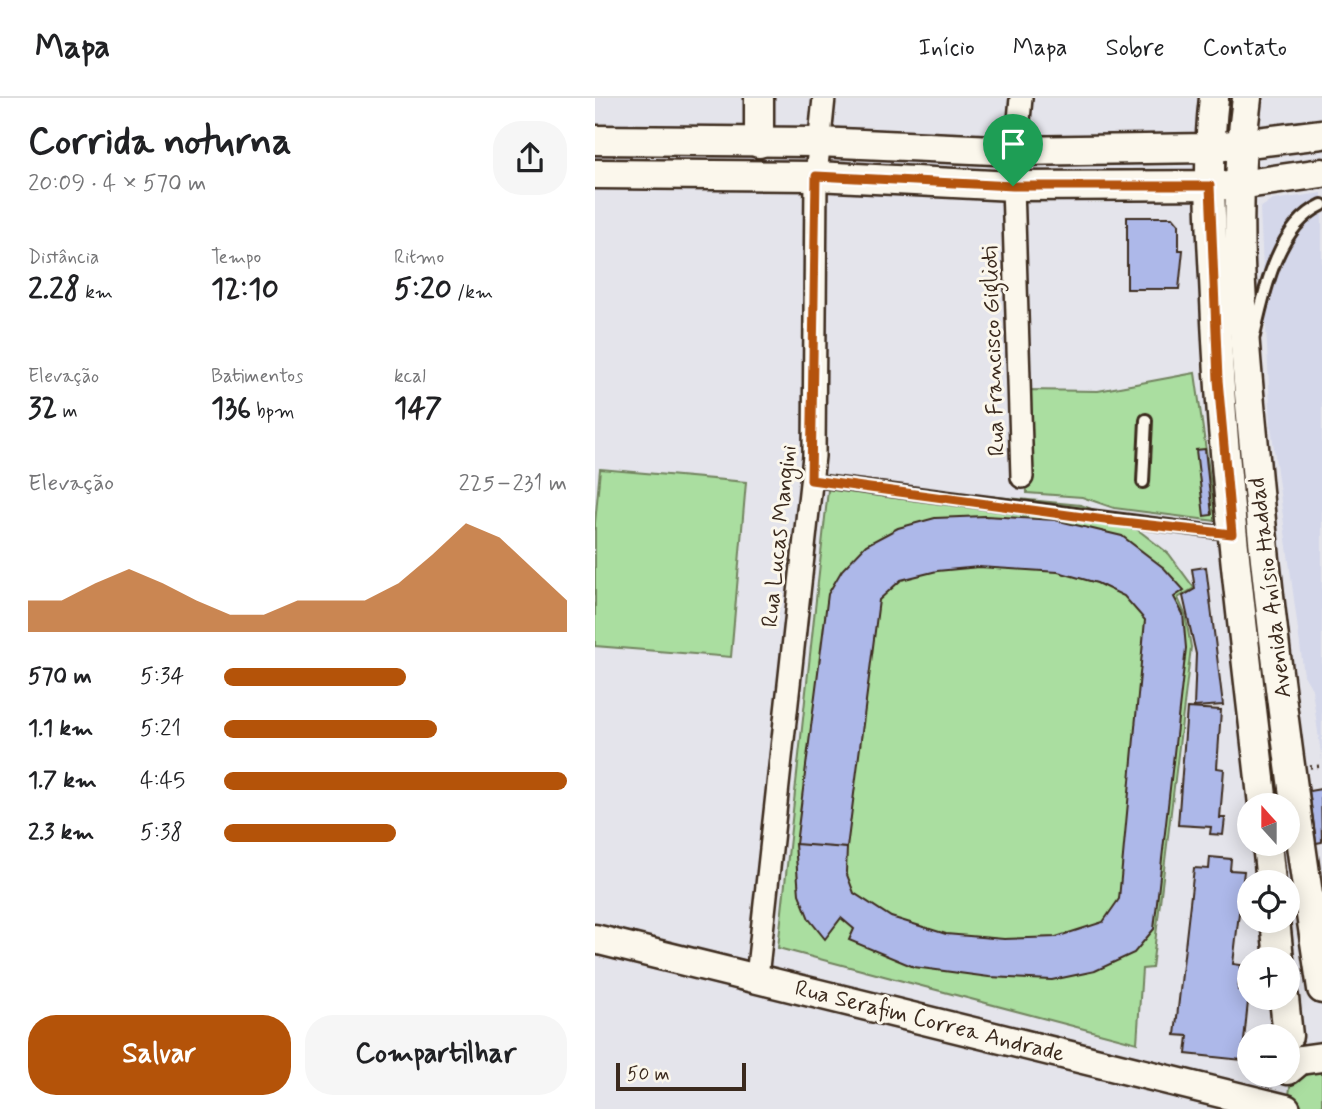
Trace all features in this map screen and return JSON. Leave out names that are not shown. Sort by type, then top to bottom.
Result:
[{"type":"main road","points":[[759,98],[759,143]]},
{"type":"main road","name":"Avenida Anísio Haddad","points":[[1214,98],[1208,148],[1218,380],[1262,793]]},
{"type":"main road","name":"Avenida Anísio Haddad","points":[[1247,98],[1240,146],[1239,185],[1247,369],[1262,543],[1322,989]]},
{"type":"main road","points":[[595,141],[818,142],[1016,151],[1208,148],[1322,134]]},
{"type":"main road","points":[[595,174],[816,176],[1013,186],[1210,186],[1239,185],[1322,173]]},
{"type":"main road","points":[[1233,541],[1262,543]]},
{"type":"main road","name":"Rua Serafim Correa Andrade","points":[[595,939],[757,977],[1237,1076]]},
{"type":"main road","points":[[1300,1068],[1311,1056],[1322,1057]]},
{"type":"street","name":"Rua Lucas Mangini","points":[[757,977],[811,480],[816,176],[824,98]]},
{"type":"street","name":"Rua Francisco Giglioti","points":[[1021,98],[1013,186],[1022,477]]},
{"type":"lane","points":[[1247,369],[1258,317],[1288,237],[1294,225],[1322,205]]},
{"type":"lane","points":[[1143,482],[1146,420]]},
{"type":"lane","points":[[811,480],[1105,520],[1233,541]]},
{"type":"shaded area","points":[[1322,193],[1322,761],[1312,689],[1304,675],[1271,426],[1260,208],[1272,200]]},
{"type":"green space","points":[[1195,373],[1216,521],[1114,508],[1082,497],[1027,493],[1025,390],[1098,391]]},
{"type":"green space","points":[[600,469],[746,482],[731,657],[595,646],[595,524]]},
{"type":"green space","points":[[829,481],[1081,505],[1126,522],[1142,533],[1169,554],[1194,588],[1178,598],[1185,614],[1191,647],[1152,968],[1142,969],[1137,1043],[778,948]]},
{"type":"green space","points":[[1322,1064],[1322,1109],[1296,1109],[1289,1096],[1290,1087],[1300,1087],[1300,1074]]},
{"type":"building","points":[[1127,217],[1173,217],[1179,224],[1179,250],[1183,250],[1179,289],[1127,289]]},
{"type":"building","points":[[1205,449],[1212,515],[1204,516],[1196,450]]},
{"type":"building","points":[[985,516],[1055,520],[1122,536],[1164,568],[1184,590],[1174,597],[1183,614],[1186,648],[1154,929],[1134,953],[1095,971],[1052,980],[989,977],[914,967],[849,940],[854,929],[841,918],[825,939],[809,919],[799,894],[795,844],[847,848],[796,844],[828,594],[842,570],[866,545],[898,528],[935,518]],"holes":[[[979,567],[1058,572],[1097,583],[1124,596],[1145,620],[1119,899],[1103,922],[1056,937],[1004,939],[946,934],[891,917],[854,893],[846,872],[879,600],[901,580],[937,571]]]},
{"type":"building","points":[[1206,567],[1223,705],[1194,707],[1196,654],[1183,596],[1195,589],[1192,569]]},
{"type":"building","points":[[1187,708],[1221,710],[1217,768],[1224,769],[1220,818],[1225,818],[1223,835],[1210,834],[1211,827],[1178,825]]},
{"type":"building","points":[[1321,789],[1322,842],[1316,843],[1309,791]]},
{"type":"building","points":[[1210,857],[1231,859],[1230,870],[1237,870],[1237,930],[1233,964],[1237,964],[1237,1010],[1247,1010],[1246,1024],[1237,1024],[1237,1059],[1186,1054],[1188,1036],[1175,1035],[1194,868],[1209,869]]},
{"type":"route","points":[[816,176],[1013,186],[1210,186],[1218,380],[1232,534],[1143,522],[1105,520],[811,480],[814,456],[816,176]]}]
